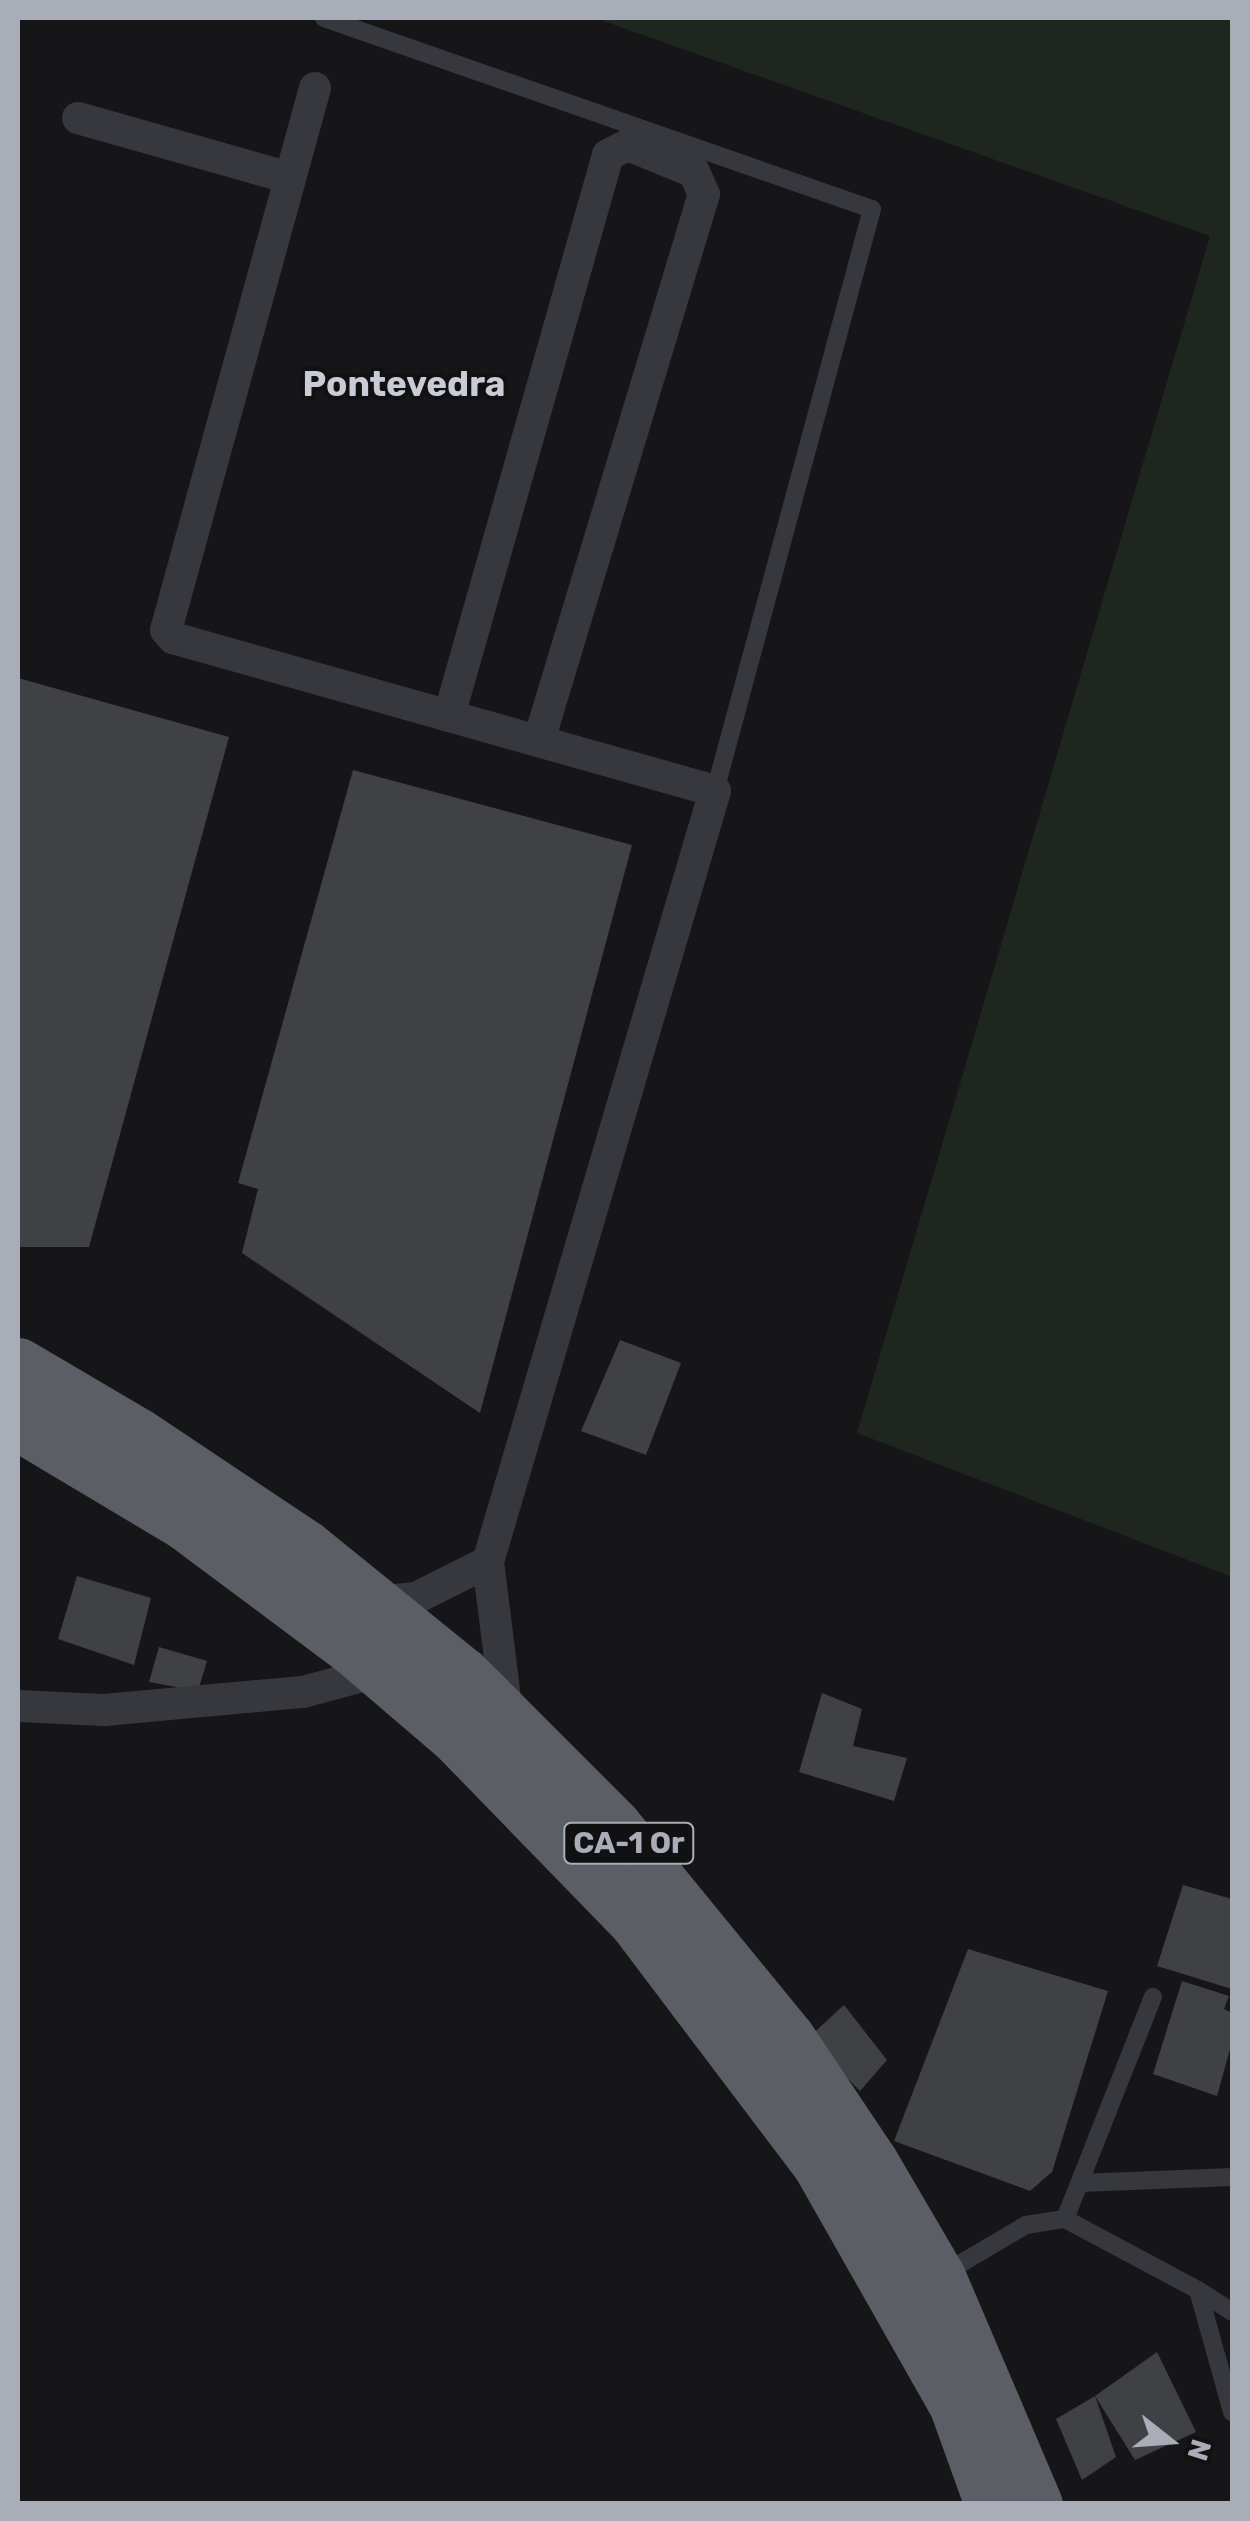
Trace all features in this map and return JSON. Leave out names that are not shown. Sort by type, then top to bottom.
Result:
[{"type":"highway","name":"CA-1 Or","points":[[18,1365],[246,1506],[375,1602],[507,1718],[614,1825],[788,2039],[938,2277],[1035,2504]]},
{"type":"highway","name":"CA-1 Or","points":[[18,1423],[256,1571],[381,1671],[456,1736],[635,1920],[819,2162],[956,2404],[992,2504]]},
{"type":"street","points":[[315,88],[287,177],[166,630],[715,791],[488,1562],[507,1718]]},
{"type":"street","points":[[78,118],[287,177]]},
{"type":"street","points":[[450,716],[608,155],[628,145],[694,172],[704,194],[539,740]]},
{"type":"street","points":[[375,1602],[416,1598],[488,1562]]},
{"type":"street","points":[[18,1706],[104,1710],[303,1692],[381,1671]]},
{"type":"lane","points":[[324,18],[872,209],[715,791]]},
{"type":"lane","points":[[1065,2219],[1153,1996]]},
{"type":"lane","points":[[1080,2182],[1232,2177]]},
{"type":"lane","points":[[938,2277],[1026,2225],[1065,2219],[1232,2312]]},
{"type":"lane","points":[[1198,2290],[1232,2412]]},
{"type":"shaded area","points":[[595,18],[1232,18],[1232,1577],[857,1433],[1210,236]]},
{"type":"building","points":[[18,678],[229,737],[89,1247],[18,1247]]},
{"type":"building","points":[[353,770],[632,845],[480,1413],[242,1253],[258,1189],[238,1183]]},
{"type":"building","points":[[620,1340],[681,1363],[646,1455],[581,1431]]},
{"type":"building","points":[[77,1576],[151,1598],[134,1665],[58,1639]]},
{"type":"building","points":[[159,1647],[207,1661],[198,1691],[149,1682]]},
{"type":"building","points":[[822,1693],[862,1709],[853,1746],[907,1758],[894,1801],[799,1772]]},
{"type":"building","points":[[1183,1885],[1232,1899],[1232,1989],[1157,1966]]},
{"type":"building","points":[[968,1949],[1108,1991],[1052,2172],[1030,2191],[894,2141]]},
{"type":"building","points":[[1182,1981],[1229,1996],[1224,2009],[1232,2013],[1232,2042],[1217,2096],[1153,2074]]},
{"type":"building","points":[[844,2005],[887,2060],[860,2091],[808,2038]]},
{"type":"building","points":[[1157,2352],[1196,2432],[1135,2460],[1095,2396]]},
{"type":"building","points":[[1095,2396],[1116,2457],[1082,2480],[1056,2419]]},
{"type":"district","name":"Pontevedra","points":[[404,384]]}]
